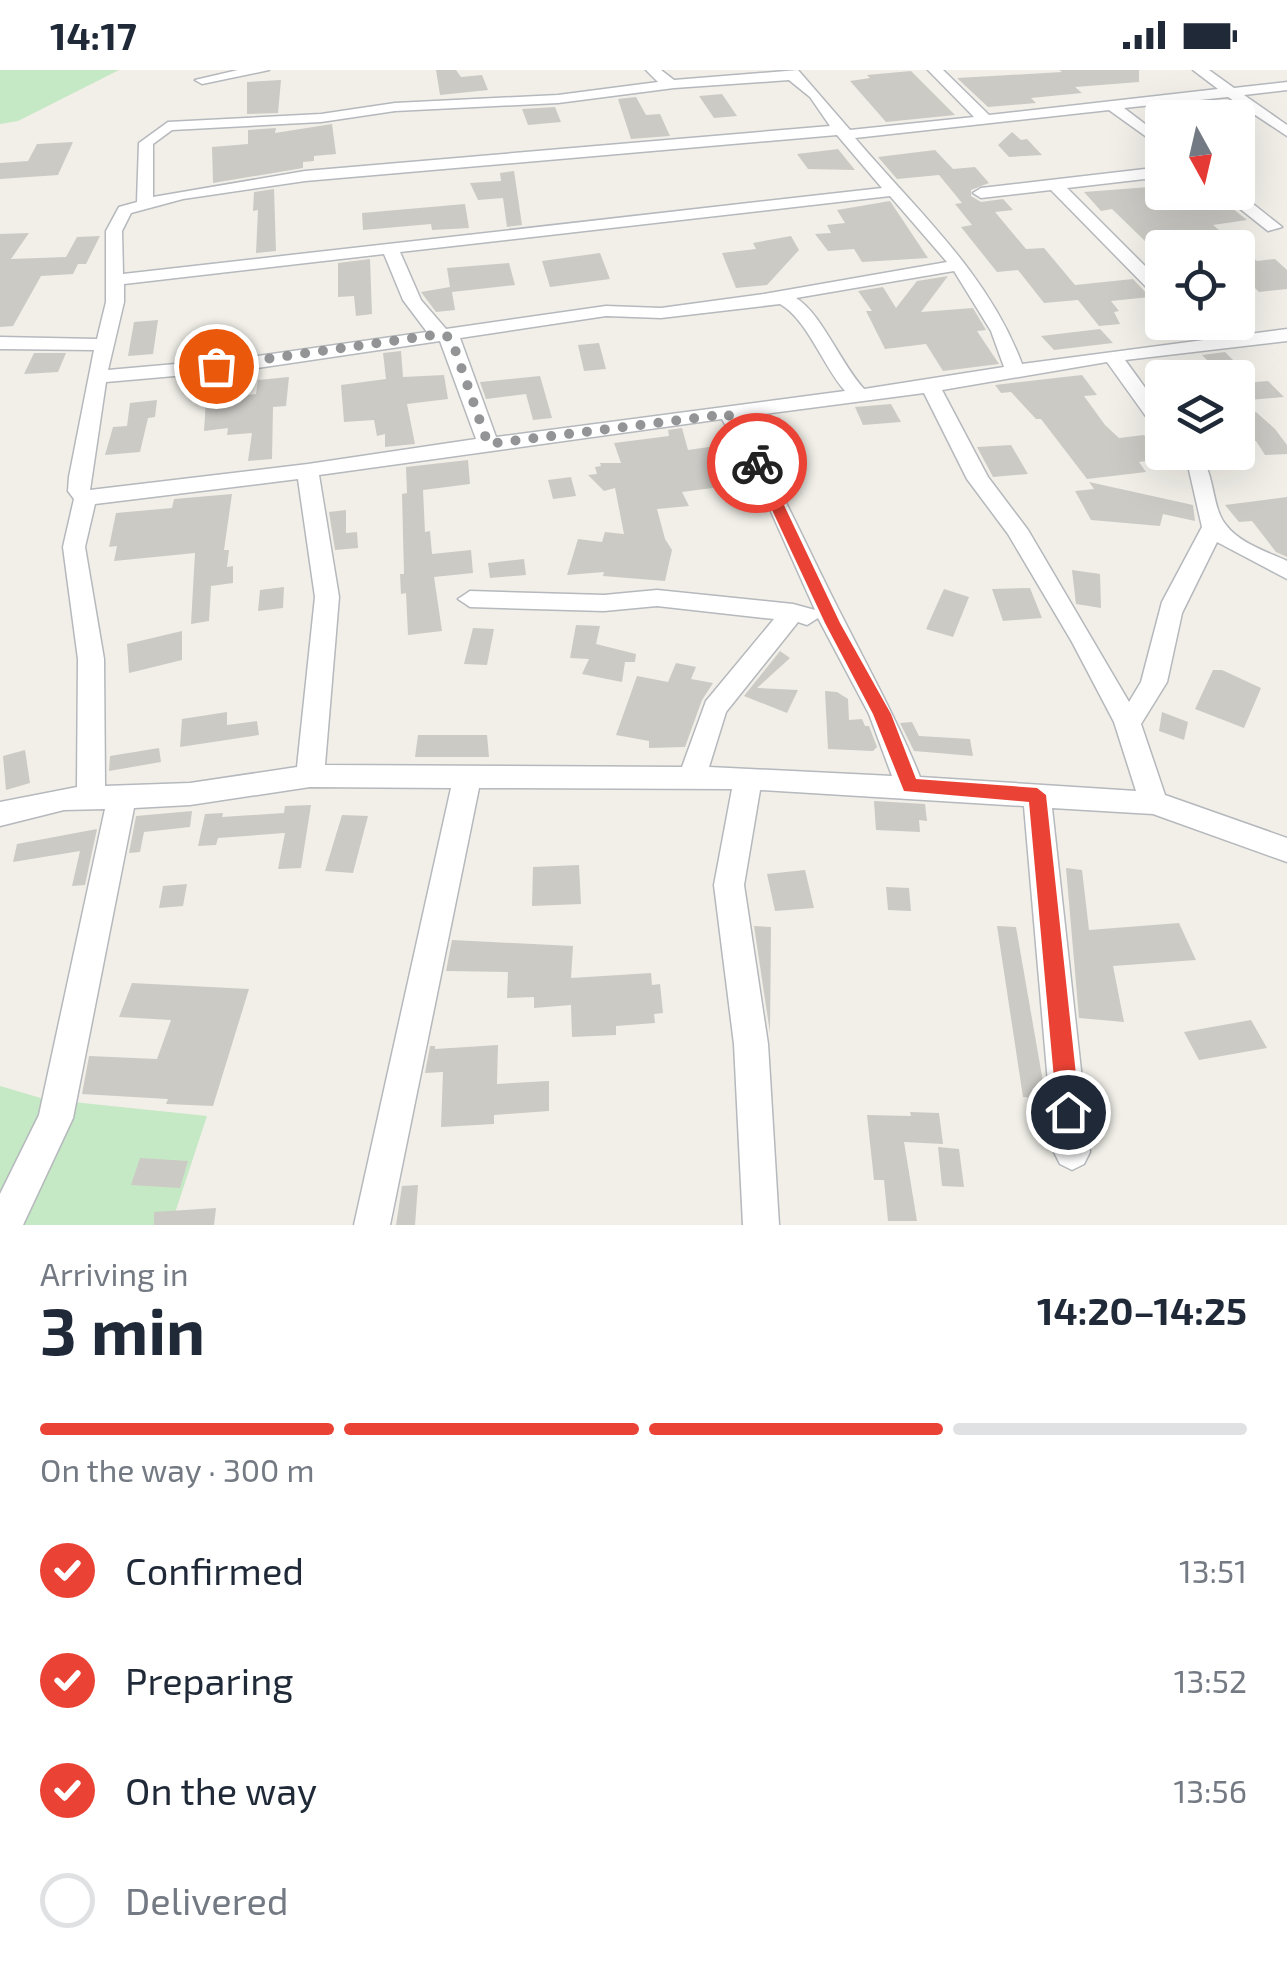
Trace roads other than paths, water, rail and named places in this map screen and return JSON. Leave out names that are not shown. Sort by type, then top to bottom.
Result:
[{"type":"street","points":[[202,80],[262,70]]},
{"type":"street","points":[[653,70],[667,83],[674,84]]},
{"type":"street","points":[[935,70],[985,120]]},
{"type":"street","points":[[1200,70],[1287,132]]},
{"type":"street","points":[[145,202],[146,143],[168,126],[320,118],[394,107],[574,98],[792,73],[816,94],[958,266],[1000,328],[1016,372]]},
{"type":"street","points":[[86,498],[80,491],[80,478],[115,302],[114,231],[125,210],[145,202],[306,176],[559,158],[712,139],[985,120],[1287,86]]},
{"type":"street","points":[[1111,105],[1145,131]]},
{"type":"street","points":[[981,194],[1145,174]]},
{"type":"street","points":[[1055,185],[1145,276]]},
{"type":"street","points":[[115,280],[894,191]]},
{"type":"street","points":[[1252,210],[1282,231]]},
{"type":"street","points":[[390,248],[410,300],[441,334],[451,338],[488,444]]},
{"type":"street","points":[[97,378],[243,364],[606,311],[661,313],[958,266]]},
{"type":"street","points":[[766,298],[785,299],[802,312],[828,358],[857,393]]},
{"type":"street","points":[[86,498],[728,414],[1113,356],[1287,335]]},
{"type":"street","points":[[1209,340],[1213,344]]},
{"type":"street","points":[[0,344],[106,345]]},
{"type":"street","points":[[1113,356],[1145,401]]},
{"type":"street","points":[[930,386],[949,417],[955,441],[970,467],[1036,561],[1127,722],[1154,804]]},
{"type":"street","points":[[728,414],[771,487],[832,623],[882,714],[910,786]]},
{"type":"street","points":[[1200,470],[1213,527],[1235,545],[1287,571]]},
{"type":"street","points":[[308,471],[327,597],[310,776]]},
{"type":"street","points":[[4,1225],[56,1118],[106,797],[74,546],[86,498]]},
{"type":"street","points":[[1127,722],[1148,701],[1156,685],[1170,614],[1213,527]]},
{"type":"street","points":[[470,599],[604,603],[657,598],[745,604],[832,623]]},
{"type":"street","points":[[692,780],[700,743],[715,708],[793,612]]},
{"type":"street","points":[[0,814],[64,799],[190,794],[310,776],[748,778],[1154,804],[1287,850]]},
{"type":"street","points":[[372,1225],[467,778]]},
{"type":"street","points":[[748,778],[729,885],[751,1044],[761,1225]]},
{"type":"street","points":[[1037,795],[1072,1152]]}]
